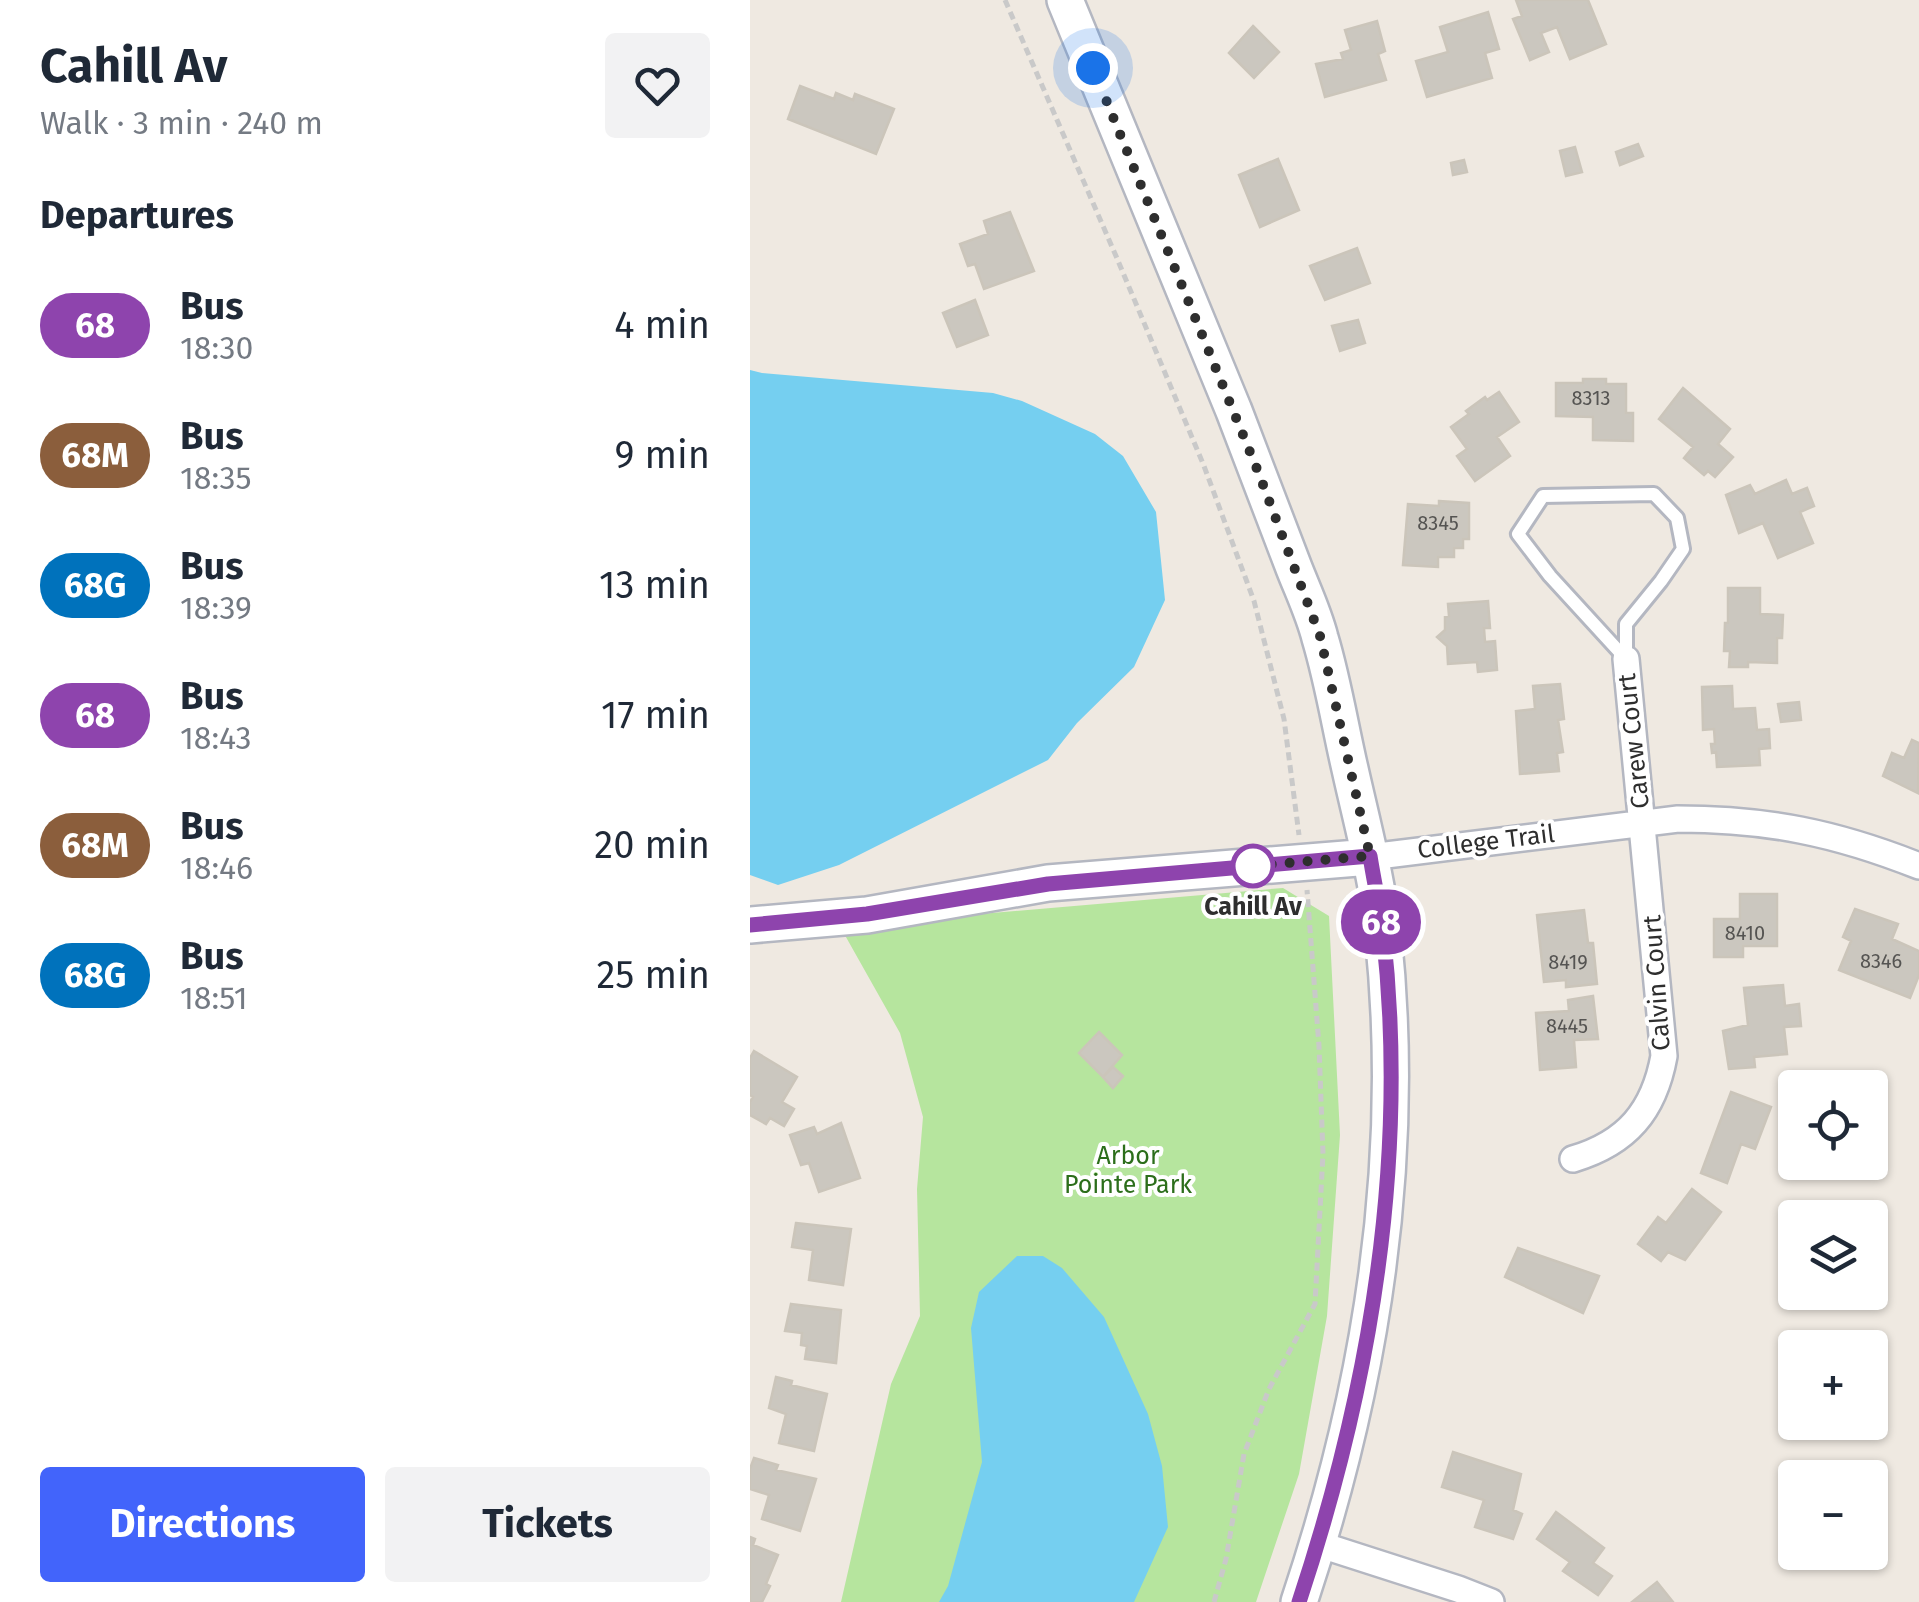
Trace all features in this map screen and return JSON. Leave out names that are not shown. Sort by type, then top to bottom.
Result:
[{"type":"street","points":[[1065,0],[1259,474],[1320,636],[1370,856],[1382,931],[1390,1093],[1385,1200],[1364,1360],[1345,1448],[1299,1602]]},
{"type":"street","name":"Carew Court","points":[[1626,659],[1643,823]]},
{"type":"street","name":"College Trail","points":[[750,925],[867,914],[1048,884],[1370,856],[1678,819],[1804,829],[1861,844],[1919,866]]},
{"type":"street","name":"Calvin Court","points":[[1573,1159],[1602,1148],[1628,1131],[1653,1097],[1660,1076],[1664,1036],[1643,823]]},
{"type":"street","points":[[1318,1544],[1491,1602]]},
{"type":"lane","points":[[1654,494],[1677,518],[1683,549],[1626,624],[1626,659],[1550,576],[1518,534],[1543,496],[1654,494]]},
{"type":"path","points":[[1005,0],[1204,466],[1254,601],[1284,719],[1310,908],[1323,1154],[1315,1304],[1269,1390],[1244,1454],[1226,1558],[1214,1602]]},
{"type":"green space","name":"Arbor Pointe Park","points":[[1283,888],[1329,916],[1340,1135],[1327,1316],[1299,1474],[1256,1602],[841,1602],[891,1384],[920,1316],[917,1189],[923,1117],[900,1033],[842,930],[912,920]]},
{"type":"water","points":[[750,370],[993,393],[1022,401],[1095,434],[1123,456],[1156,512],[1165,600],[1134,667],[1077,723],[1048,760],[839,865],[778,885],[750,875]]},
{"type":"water","points":[[1017,1256],[1043,1256],[1062,1268],[1104,1317],[1148,1414],[1162,1466],[1168,1527],[1134,1602],[939,1602],[948,1586],[982,1462],[971,1328],[979,1292]]},
{"type":"building","points":[[1516,0],[1588,0],[1606,44],[1570,59],[1557,27],[1541,33],[1549,52],[1530,60],[1513,19],[1522,16]]},
{"type":"building","points":[[1488,12],[1499,49],[1485,53],[1492,78],[1427,97],[1416,61],[1448,52],[1440,27]]},
{"type":"building","points":[[1377,21],[1385,51],[1378,54],[1386,80],[1325,97],[1316,64],[1343,59],[1341,53],[1351,50],[1345,30]]},
{"type":"building","points":[[1253,26],[1279,52],[1254,78],[1229,53]]},
{"type":"building","points":[[800,86],[834,99],[836,93],[853,100],[855,94],[894,109],[876,154],[788,119]]},
{"type":"building","points":[[1638,144],[1643,156],[1620,165],[1616,152]]},
{"type":"building","points":[[1575,147],[1582,172],[1566,176],[1560,151]]},
{"type":"building","points":[[1278,159],[1299,210],[1260,227],[1239,175]]},
{"type":"building","points":[[1464,160],[1467,172],[1453,175],[1451,163]]},
{"type":"building","points":[[1010,212],[1034,271],[984,289],[975,264],[968,266],[960,244],[988,234],[984,221]]},
{"type":"building","points":[[1357,248],[1370,283],[1325,300],[1310,266]]},
{"type":"building","points":[[975,300],[988,335],[957,347],[943,313]]},
{"type":"building","points":[[1358,320],[1365,343],[1340,351],[1332,326]]},
{"type":"building","points":[[1583,379],[1626,384],[1626,413],[1633,413],[1633,441],[1593,440],[1593,417],[1556,416],[1556,383],[1583,383]]},
{"type":"building","points":[[1683,388],[1730,429],[1718,444],[1733,457],[1715,477],[1708,471],[1704,475],[1684,458],[1693,447],[1659,419]]},
{"type":"building","points":[[1499,392],[1519,422],[1497,437],[1510,456],[1475,481],[1457,456],[1467,449],[1451,427],[1485,397],[1487,400]]},
{"type":"building","points":[[1786,480],[1792,494],[1807,488],[1814,506],[1800,512],[1813,543],[1778,558],[1763,523],[1739,533],[1726,495],[1750,485],[1755,494]]},
{"type":"building","points":[[1439,501],[1469,503],[1469,539],[1463,539],[1463,548],[1454,548],[1454,557],[1438,557],[1438,567],[1403,565],[1408,504],[1439,506]]},
{"type":"building","points":[[1728,588],[1760,588],[1760,614],[1783,615],[1782,638],[1777,638],[1777,663],[1748,662],[1748,667],[1729,667],[1730,651],[1724,651]]},
{"type":"building","points":[[1488,601],[1490,628],[1484,628],[1485,642],[1495,641],[1497,670],[1478,672],[1477,662],[1448,664],[1447,646],[1437,637],[1445,630],[1448,604]]},
{"type":"building","points":[[1560,684],[1564,719],[1558,720],[1563,752],[1557,753],[1559,771],[1520,774],[1516,711],[1535,709],[1533,686]]},
{"type":"building","points":[[1732,686],[1733,709],[1755,708],[1757,730],[1769,729],[1770,748],[1759,749],[1760,765],[1717,767],[1711,744],[1715,744],[1714,729],[1703,730],[1702,687]]},
{"type":"building","points":[[1799,702],[1801,720],[1781,722],[1778,704]]},
{"type":"building","points":[[1912,740],[1919,743],[1918,793],[1883,776],[1892,753],[1904,758]]},
{"type":"building","points":[[1740,894],[1777,894],[1777,946],[1743,946],[1743,957],[1714,957],[1714,919],[1740,919]]},
{"type":"building","points":[[1855,909],[1898,924],[1892,939],[1919,951],[1919,975],[1910,998],[1839,970],[1851,941],[1843,937]]},
{"type":"building","points":[[1584,910],[1588,943],[1593,943],[1597,984],[1566,987],[1566,980],[1544,982],[1537,915]]},
{"type":"building","points":[[1783,985],[1785,1006],[1799,1004],[1801,1026],[1784,1027],[1787,1054],[1754,1057],[1755,1067],[1729,1069],[1723,1031],[1748,1025],[1744,988]]},
{"type":"building","points":[[1593,996],[1598,1039],[1574,1040],[1576,1067],[1540,1070],[1536,1013],[1569,1011],[1568,1000]]},
{"type":"building","points":[[1099,1032],[1122,1055],[1103,1077],[1079,1053]]},
{"type":"building","points":[[754,1051],[797,1077],[782,1102],[794,1109],[784,1126],[770,1118],[766,1124],[750,1115],[750,1058]]},
{"type":"building","points":[[1113,1067],[1123,1076],[1113,1088],[1103,1077]]},
{"type":"building","points":[[1731,1092],[1771,1107],[1755,1149],[1741,1144],[1727,1183],[1701,1173]]},
{"type":"building","points":[[841,1123],[860,1178],[819,1192],[809,1163],[801,1165],[790,1135],[814,1127],[817,1134]]},
{"type":"building","points":[[1692,1189],[1721,1212],[1685,1260],[1668,1252],[1661,1261],[1638,1244],[1658,1217],[1666,1223]]},
{"type":"building","points":[[796,1223],[851,1229],[843,1285],[809,1280],[813,1250],[792,1247]]},
{"type":"building","points":[[1518,1248],[1599,1276],[1583,1313],[1505,1277]]},
{"type":"building","points":[[791,1304],[841,1310],[836,1363],[805,1359],[807,1346],[801,1345],[802,1333],[785,1331]]},
{"type":"building","points":[[776,1377],[827,1394],[814,1451],[779,1443],[786,1414],[769,1408]]},
{"type":"building","points":[[1453,1452],[1521,1474],[1513,1510],[1522,1514],[1513,1539],[1475,1527],[1484,1500],[1442,1487]]},
{"type":"building","points":[[754,1458],[778,1465],[776,1470],[816,1479],[800,1531],[762,1519],[769,1495],[750,1489]]},
{"type":"building","points":[[1556,1512],[1604,1548],[1593,1563],[1612,1576],[1598,1595],[1563,1571],[1570,1562],[1537,1539]]},
{"type":"building","points":[[750,1537],[755,1539],[753,1545],[778,1555],[762,1602],[750,1602]]},
{"type":"building","points":[[1657,1582],[1673,1602],[1632,1602]]},
{"type":"bus line","name":"68","points":[[750,925],[867,914],[1048,884],[1370,856],[1382,931],[1388,1012],[1390,1093],[1380,1254],[1353,1415],[1299,1602]]},
{"type":"place","name":"Cahill Av","points":[[1253,866]]},
{"type":"route","points":[[1093,68],[1259,474],[1320,636],[1370,856],[1253,866]]}]
